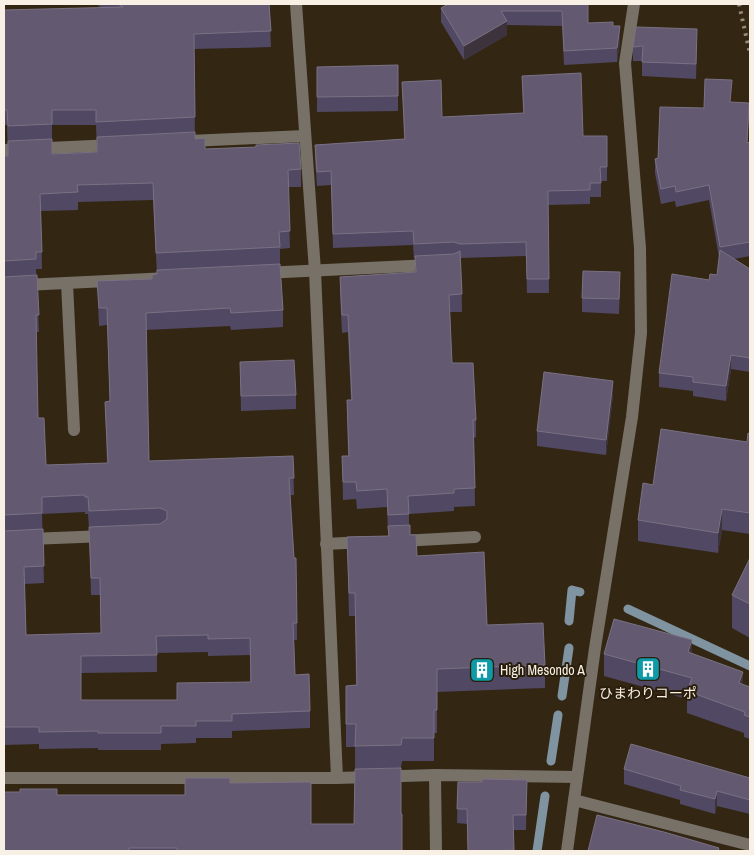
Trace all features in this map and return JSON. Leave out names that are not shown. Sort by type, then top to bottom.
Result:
[{"type":"street","points":[[296,4],[315,271],[337,778]]},
{"type":"street","points":[[567,851],[595,648],[632,417],[641,333],[640,248],[625,63],[634,4]]},
{"type":"street","points":[[179,142],[305,136]]},
{"type":"street","points":[[4,150],[130,144]]},
{"type":"street","points":[[246,274],[444,264]]},
{"type":"street","points":[[4,286],[186,277]]},
{"type":"street","points":[[67,283],[74,430]]},
{"type":"street","points":[[4,540],[121,535]]},
{"type":"street","points":[[326,544],[476,537]]},
{"type":"street","points":[[4,778],[337,778],[435,775],[577,777]]},
{"type":"street","points":[[435,775],[436,851]]},
{"type":"street","points":[[574,800],[750,845]]},
{"type":"building","points":[[118,4],[269,4],[271,31],[194,34],[195,117],[96,122],[96,110],[52,110],[52,124],[8,126],[7,110],[4,110],[4,10],[123,7]]},
{"type":"building","points":[[448,4],[588,4],[588,23],[613,22],[613,26],[620,26],[617,48],[564,51],[562,11],[501,11],[507,21],[464,46],[441,8]]},
{"type":"building","points":[[636,27],[697,29],[696,64],[642,62],[643,46],[633,47]]},
{"type":"building","points":[[398,65],[398,96],[317,97],[317,67]]},
{"type":"building","points":[[581,73],[583,136],[607,136],[607,167],[600,167],[601,183],[590,183],[590,190],[548,191],[549,279],[527,279],[526,242],[414,244],[413,231],[333,234],[331,171],[317,172],[315,145],[405,139],[402,82],[441,80],[442,117],[524,113],[522,76]]},
{"type":"building","points":[[705,79],[732,80],[730,102],[749,103],[747,143],[750,142],[750,242],[720,247],[709,185],[676,192],[675,186],[661,189],[655,159],[658,158],[660,107],[704,108]]},
{"type":"building","points":[[195,132],[195,139],[205,138],[205,149],[299,143],[301,169],[288,170],[290,231],[279,232],[280,247],[156,253],[153,183],[77,185],[78,192],[40,194],[42,252],[36,252],[36,259],[4,261],[4,156],[8,156],[8,141],[52,139],[52,154],[97,152],[97,137]]},
{"type":"building","points":[[720,250],[750,269],[750,358],[731,355],[726,386],[693,382],[693,377],[659,373],[672,274],[709,280],[710,274],[717,275]]},
{"type":"building","points":[[460,251],[462,294],[449,295],[452,363],[473,363],[476,420],[473,420],[475,488],[454,489],[454,493],[408,496],[409,514],[388,515],[387,489],[357,491],[356,482],[343,482],[342,456],[349,456],[347,400],[352,400],[348,315],[342,315],[340,277],[416,272],[415,256],[454,254]]},
{"type":"building","points":[[280,264],[283,310],[231,313],[230,308],[146,313],[149,461],[293,456],[294,478],[289,478],[294,558],[296,558],[297,623],[293,623],[295,675],[309,674],[310,711],[232,714],[232,721],[196,721],[196,726],[161,726],[161,733],[39,732],[39,727],[4,727],[4,531],[43,529],[44,566],[24,567],[26,635],[101,633],[100,578],[91,578],[89,527],[160,524],[167,519],[167,511],[160,508],[89,511],[88,497],[85,497],[85,495],[42,497],[42,513],[4,515],[4,277],[37,275],[39,315],[36,315],[38,418],[44,418],[46,465],[108,463],[105,402],[110,401],[107,308],[99,308],[97,281],[152,279],[152,275],[157,274],[157,270]],"holes":[[[208,635],[208,639],[250,638],[251,682],[177,683],[177,700],[81,700],[81,656],[157,655],[156,636]]]},
{"type":"building","points":[[583,271],[620,272],[619,299],[582,298]]},
{"type":"building","points":[[294,360],[296,395],[241,396],[240,362]]},
{"type":"building","points":[[544,372],[613,381],[606,440],[537,431]]},
{"type":"building","points":[[661,429],[747,442],[748,433],[750,434],[750,513],[722,509],[718,533],[638,520],[643,483],[653,485]]},
{"type":"building","points":[[410,525],[410,535],[416,535],[417,556],[484,552],[487,625],[543,623],[545,665],[437,669],[437,710],[434,710],[434,738],[402,738],[401,745],[355,746],[356,724],[346,724],[346,686],[357,685],[355,593],[349,593],[347,537],[389,536],[388,526]]},
{"type":"building","points":[[750,558],[750,604],[732,595]]},
{"type":"building","points":[[614,619],[692,640],[688,652],[743,672],[739,683],[750,687],[750,717],[744,715],[745,712],[687,691],[692,678],[604,654]]},
{"type":"building","points":[[631,744],[750,778],[750,800],[717,791],[715,799],[680,790],[681,786],[624,769]]},
{"type":"building","points":[[401,768],[402,851],[177,851],[177,848],[129,848],[129,851],[4,851],[4,792],[20,792],[20,789],[57,789],[57,795],[185,795],[185,778],[230,778],[230,783],[311,782],[311,824],[354,824],[355,769]]},
{"type":"building","points":[[482,779],[527,780],[526,815],[513,815],[514,850],[468,851],[467,809],[457,809],[458,782],[482,782]]},
{"type":"building","points":[[597,815],[719,848],[718,851],[588,851]]},
{"type":"waterway","points":[[569,621],[572,590],[580,592]]},
{"type":"waterway","points":[[628,609],[750,666]]},
{"type":"waterway","points":[[562,696],[569,648]]},
{"type":"waterway","points":[[551,761],[558,715]]},
{"type":"waterway","points":[[537,851],[545,796]]},
{"type":"railway","points":[[739,4],[750,54]]},
{"type":"place","name":"ひまわりコーポ","points":[[648,669]]},
{"type":"place","name":"High Mesondo A","points":[[482,670]]}]
